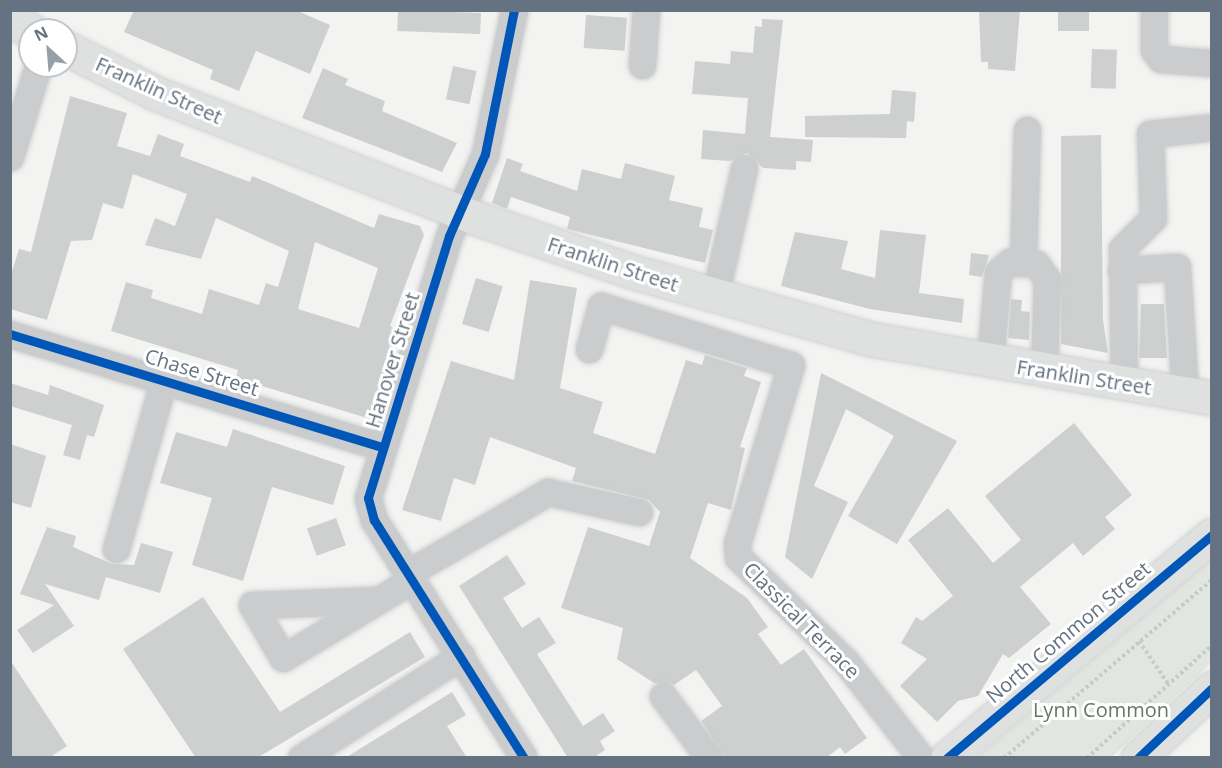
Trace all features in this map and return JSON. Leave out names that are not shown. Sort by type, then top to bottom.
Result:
[{"type":"main road","name":"Franklin Street","points":[[78,54],[155,93],[460,212],[631,271],[848,333],[990,361],[1203,395]]},
{"type":"main road","name":"North Common Street","points":[[947,758],[1212,535]]},
{"type":"main road","points":[[1138,758],[1212,688]]},
{"type":"street","name":"Hanover Street","points":[[514,10],[485,154],[460,212],[383,447],[368,506],[524,758]]},
{"type":"street","points":[[642,65],[646,10]]},
{"type":"street","points":[[1154,10],[1154,50],[1161,59],[1212,63]]},
{"type":"street","points":[[10,157],[34,78]]},
{"type":"street","points":[[1124,384],[1122,249],[1153,218],[1150,134],[1212,127]]},
{"type":"street","points":[[1023,263],[1027,130]]},
{"type":"street","points":[[716,296],[744,168]]},
{"type":"street","points":[[990,361],[998,272],[1010,262],[1036,264],[1047,279],[1044,370]]},
{"type":"street","points":[[1121,270],[1178,267],[1203,395]]},
{"type":"street","points":[[590,349],[601,306],[622,312],[631,271]]},
{"type":"street","name":"Classical Terrace","points":[[622,312],[791,365],[737,544],[738,556],[846,662],[921,758]]},
{"type":"street","name":"Chase Street","points":[[10,334],[383,447]]},
{"type":"street","points":[[116,549],[164,379]]},
{"type":"street","points":[[377,600],[410,576],[548,492],[639,512]]},
{"type":"street","points":[[301,758],[460,656]]},
{"type":"street","points":[[663,696],[709,758]]},
{"type":"path","points":[[1004,758],[1212,580]]},
{"type":"path","points":[[1139,641],[1169,685]]},
{"type":"path","points":[[1086,758],[1212,645]]},
{"type":"green space","name":"Lynn Common","points":[[1211,560],[1211,663],[1112,757],[978,757]]},
{"type":"building","points":[[134,10],[295,10],[330,25],[310,74],[256,51],[239,91],[210,79],[213,70],[124,32]]},
{"type":"building","points":[[398,10],[481,13],[480,34],[397,31]]},
{"type":"building","points":[[979,10],[1020,10],[1015,71],[988,69],[988,62],[981,62]]},
{"type":"building","points":[[1058,10],[1089,10],[1089,31],[1058,31]]},
{"type":"building","points":[[586,15],[627,18],[625,51],[584,48]]},
{"type":"building","points":[[762,19],[783,20],[770,137],[813,140],[811,162],[796,161],[796,170],[763,168],[747,153],[730,161],[701,159],[703,130],[745,134],[748,98],[692,94],[695,61],[730,64],[731,51],[753,53],[755,26],[762,27]]},
{"type":"building","points":[[1092,49],[1117,50],[1116,89],[1091,88]]},
{"type":"building","points":[[453,66],[476,71],[469,104],[446,99]]},
{"type":"building","points":[[323,68],[348,79],[345,85],[385,101],[382,111],[457,143],[442,172],[302,118]]},
{"type":"building","points":[[892,90],[916,92],[914,122],[907,121],[906,138],[805,137],[805,116],[890,114]]},
{"type":"building","points":[[70,96],[127,113],[117,146],[150,156],[158,134],[184,144],[180,156],[250,182],[252,176],[374,228],[379,214],[420,226],[424,235],[390,326],[398,329],[370,419],[236,378],[238,370],[111,331],[126,282],[153,290],[151,298],[202,314],[209,289],[259,305],[266,283],[278,287],[289,251],[216,218],[201,259],[145,245],[155,218],[175,226],[187,194],[133,174],[123,209],[103,203],[92,240],[71,241],[47,320],[10,309],[10,278],[19,249],[31,252]],"holes":[[[315,242],[378,268],[359,328],[298,309]]]},
{"type":"building","points":[[1101,135],[1103,320],[1108,353],[1061,344],[1061,136]]},
{"type":"building","points":[[507,158],[523,164],[520,171],[577,191],[582,169],[621,179],[625,163],[675,176],[669,200],[703,208],[699,227],[713,230],[705,263],[567,229],[570,217],[511,197],[507,209],[492,203]]},
{"type":"building","points":[[880,230],[926,235],[919,293],[964,299],[962,323],[870,309],[781,286],[795,232],[848,241],[841,269],[875,278]]},
{"type":"building","points":[[971,253],[989,255],[982,277],[969,275]]},
{"type":"building","points":[[476,278],[503,286],[489,332],[462,324]]},
{"type":"building","points":[[530,280],[577,288],[560,388],[603,402],[593,433],[655,454],[686,360],[702,365],[705,355],[747,368],[744,376],[761,382],[740,447],[745,448],[731,510],[708,503],[690,558],[747,598],[768,627],[758,634],[781,665],[804,649],[867,738],[845,754],[840,747],[826,758],[725,758],[701,721],[722,706],[696,670],[674,685],[654,683],[617,659],[623,628],[561,608],[588,527],[649,546],[660,512],[649,500],[572,481],[576,468],[490,437],[475,485],[454,478],[441,521],[402,510],[451,361],[514,380]]},
{"type":"building","points":[[1011,299],[1022,300],[1021,311],[1030,312],[1029,340],[1008,338]]},
{"type":"building","points":[[1141,304],[1164,304],[1167,358],[1139,358]]},
{"type":"building","points":[[821,373],[957,441],[897,544],[848,516],[894,436],[846,409],[814,486],[848,502],[812,579],[785,557]]},
{"type":"building","points":[[10,383],[48,395],[50,385],[104,405],[94,437],[87,435],[80,460],[63,455],[72,425],[10,406]]},
{"type":"building","points":[[1074,423],[1132,495],[1105,517],[1115,529],[1083,556],[1073,543],[1020,587],[1051,624],[1009,658],[1003,654],[978,696],[958,701],[937,722],[900,686],[927,659],[901,643],[916,617],[922,621],[953,596],[908,540],[948,508],[993,563],[1021,540],[985,496]]},
{"type":"building","points":[[233,429],[345,466],[333,505],[272,487],[243,581],[192,565],[212,498],[160,483],[176,432],[227,447]]},
{"type":"building","points":[[10,444],[46,456],[31,508],[10,502]]},
{"type":"building","points":[[336,518],[346,545],[317,556],[307,529]]},
{"type":"building","points":[[47,527],[76,536],[73,547],[112,564],[134,565],[141,543],[173,552],[160,593],[106,577],[99,600],[45,584],[74,626],[33,653],[17,630],[54,605],[20,594]]},
{"type":"building","points":[[507,555],[526,584],[503,598],[522,628],[539,617],[556,643],[537,654],[583,726],[603,713],[615,731],[600,741],[605,750],[593,758],[568,758],[459,586]]},
{"type":"building","points":[[203,597],[280,712],[410,632],[425,657],[257,758],[196,758],[123,649]]},
{"type":"building","points":[[10,660],[67,746],[49,758],[10,758]]},
{"type":"building","points":[[452,692],[466,715],[447,726],[467,758],[345,758]]},
{"type":"cycle path","points":[[514,10],[485,154],[449,236],[368,498],[374,520],[524,758]]},
{"type":"cycle path","points":[[10,334],[383,447]]},
{"type":"cycle path","points":[[947,758],[1212,535]]},
{"type":"cycle path","points":[[1138,758],[1212,688]]}]
